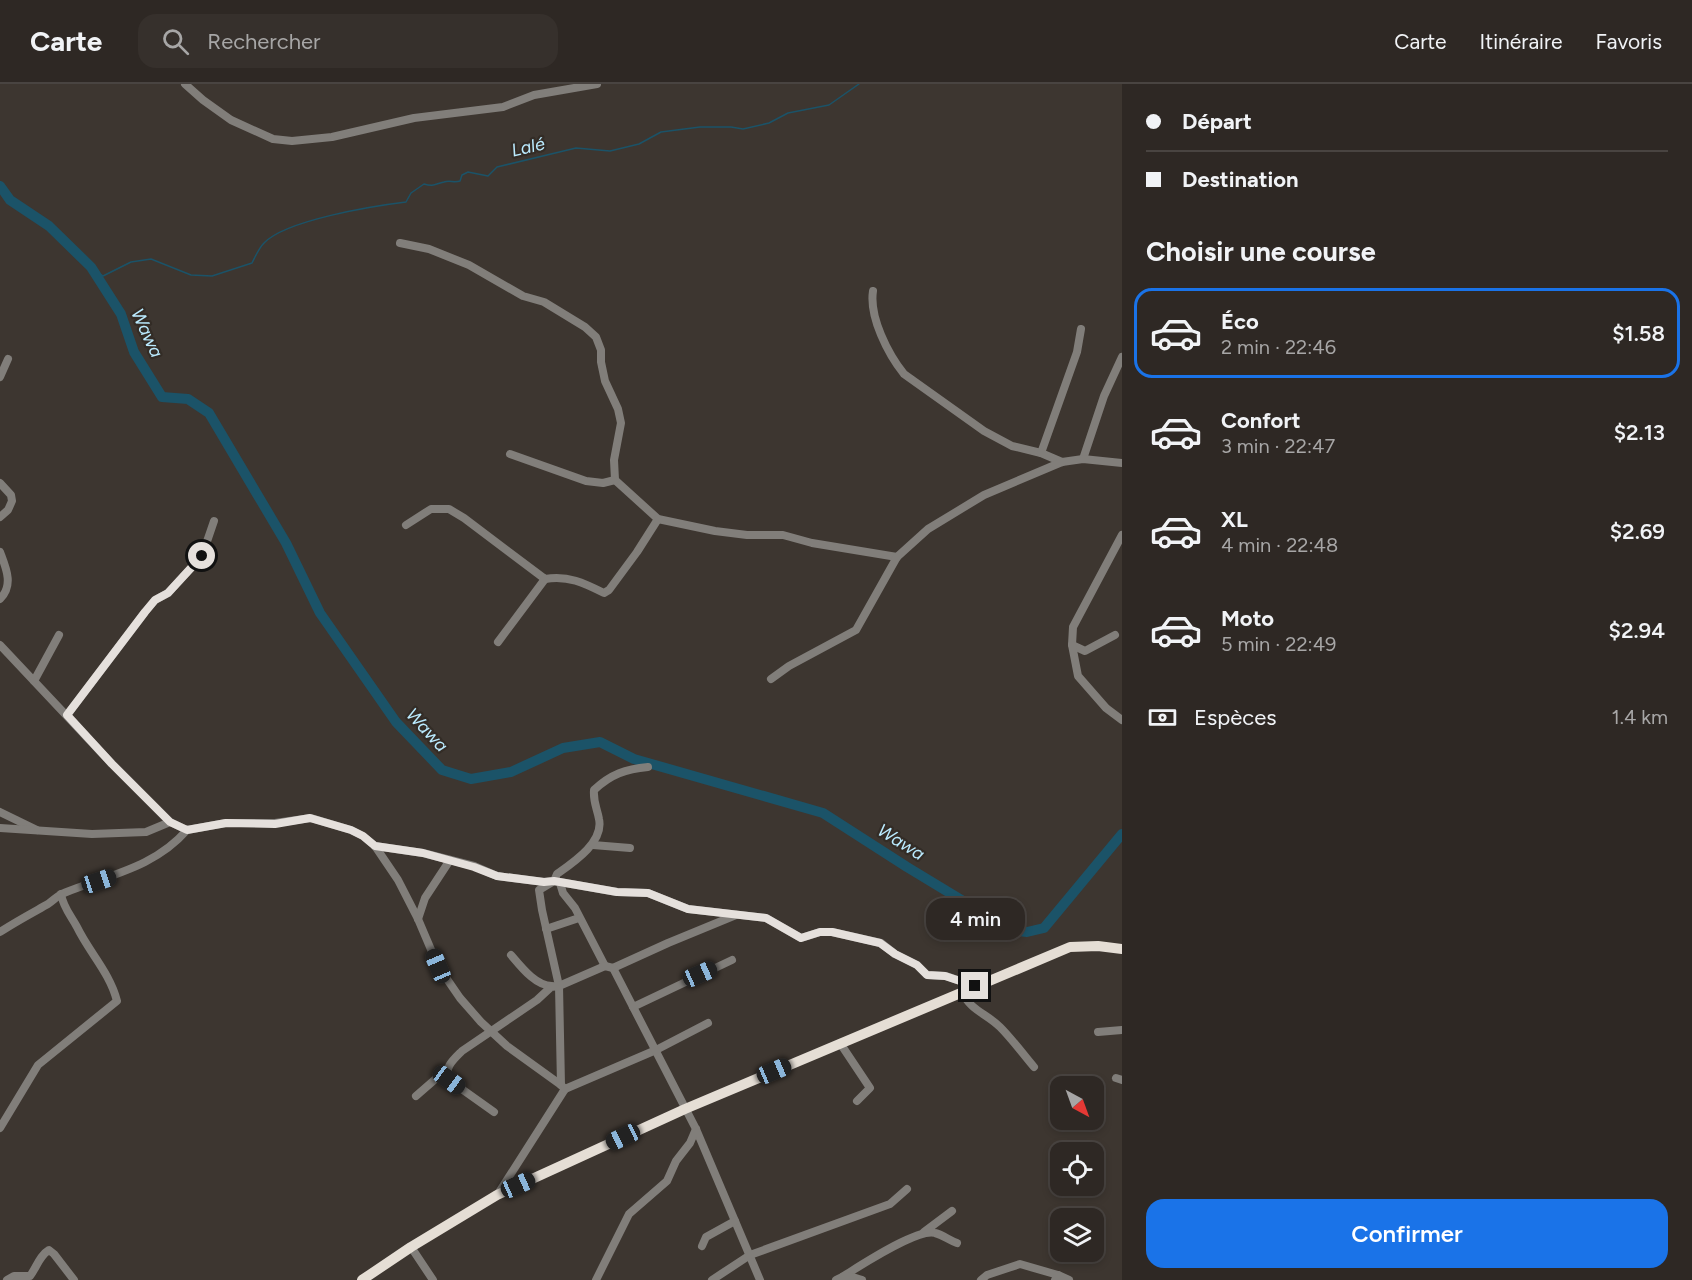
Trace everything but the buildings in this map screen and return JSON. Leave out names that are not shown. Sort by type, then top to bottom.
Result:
[{"type":"highway","points":[[362,1280],[411,1247],[497,1195],[686,1109],[1070,947],[1098,946],[1122,949]]},
{"type":"street","points":[[185,84],[231,120],[273,139],[292,141],[332,137],[414,118],[502,106],[534,95],[597,84]]},
{"type":"street","points":[[400,243],[429,249],[469,265],[523,296],[544,302],[585,327],[596,337],[601,350],[601,362],[606,381],[618,409],[621,423],[614,460],[615,480],[658,519],[747,535],[783,535],[812,543],[897,557]]},
{"type":"street","points":[[873,291],[871,303],[876,322],[897,365],[904,374],[984,431],[1012,446],[1041,453],[1062,462]]},
{"type":"street","points":[[1041,453],[1077,352],[1081,329]]},
{"type":"street","points":[[1083,459],[1104,396],[1122,357]]},
{"type":"street","points":[[0,377],[9,359]]},
{"type":"street","points":[[510,454],[586,481],[603,483],[615,480]]},
{"type":"street","points":[[771,680],[789,666],[856,630],[897,557],[928,529],[984,495],[1062,462],[1083,459],[1122,463]]},
{"type":"street","points":[[0,483],[12,501],[8,510],[0,518]]},
{"type":"street","points":[[406,525],[431,509],[449,509],[545,579],[567,578],[582,582],[604,593],[609,591],[658,519]]},
{"type":"street","points":[[67,715],[155,600],[168,593],[202,556],[214,521]]},
{"type":"street","points":[[1122,535],[1073,627],[1072,645],[1078,676],[1106,708],[1122,720]]},
{"type":"street","points":[[0,552],[6,566],[9,585],[6,593],[0,598]]},
{"type":"street","points":[[498,642],[545,579]]},
{"type":"street","points":[[34,681],[59,635]]},
{"type":"street","points":[[1072,645],[1085,651],[1115,635]]},
{"type":"street","points":[[0,645],[170,822],[187,830],[226,823],[275,824],[310,818],[351,830],[363,836],[375,846],[398,880],[438,966],[460,998],[507,1046],[563,1087]]},
{"type":"street","points":[[648,767],[627,769],[594,790],[593,801],[600,820],[593,845],[557,874],[557,882],[575,908],[656,1050],[696,1129],[760,1280]]},
{"type":"street","points":[[0,812],[41,832]]},
{"type":"street","points":[[0,828],[92,834],[146,832],[170,822]]},
{"type":"street","points":[[0,932],[52,902],[61,894],[118,875],[158,855],[177,841],[187,830]]},
{"type":"street","points":[[593,845],[630,848]]},
{"type":"street","points":[[375,846],[423,853],[497,876],[557,882],[617,892],[648,893],[688,909],[766,918],[801,938],[820,932],[832,932],[880,943],[917,965],[927,975],[945,976],[975,986]]},
{"type":"street","points":[[418,919],[425,898],[450,860]]},
{"type":"street","points":[[497,1195],[563,1087],[556,984],[540,890],[557,882]]},
{"type":"street","points":[[0,1128],[38,1065],[117,1000],[101,966],[81,939],[61,894]]},
{"type":"street","points":[[511,956],[543,985],[556,984],[609,967],[736,915]]},
{"type":"street","points":[[546,929],[579,918]]},
{"type":"street","points":[[633,1007],[732,960]]},
{"type":"street","points":[[416,1096],[447,1069],[462,1051],[537,1000],[556,984]]},
{"type":"street","points":[[962,992],[965,999],[998,1026],[1034,1067]]},
{"type":"street","points":[[563,1087],[656,1050],[708,1023]]},
{"type":"street","points":[[1098,1032],[1122,1030]]},
{"type":"street","points":[[840,1043],[870,1088],[856,1101]]},
{"type":"street","points":[[447,1069],[449,1080],[494,1112]]},
{"type":"street","points":[[596,1280],[629,1214],[667,1181],[676,1161],[690,1143],[696,1129]]},
{"type":"street","points":[[712,1280],[750,1255],[890,1204],[907,1189]]},
{"type":"street","points":[[839,1278],[909,1238],[924,1232],[952,1211]]},
{"type":"street","points":[[702,1246],[706,1237],[735,1221]]},
{"type":"street","points":[[924,1232],[935,1233],[957,1242]]},
{"type":"street","points":[[411,1247],[433,1280]]},
{"type":"street","points":[[7,1280],[14,1276],[30,1276],[37,1267],[42,1254],[49,1250],[74,1280]]},
{"type":"street","points":[[981,1280],[987,1275],[1020,1264],[1069,1280]]},
{"type":"street","points":[[839,1278],[852,1276],[862,1280]]},
{"type":"waterway","name":"Lalé","points":[[91,267],[103,276],[131,262],[151,259],[191,275],[212,276],[252,263],[264,243],[291,227],[331,215],[406,202],[411,193],[424,184],[460,181],[462,175],[468,172],[488,176],[497,167],[576,148],[610,151],[639,144],[661,132],[700,127],[743,129],[769,123],[788,113],[829,105],[859,84]]},
{"type":"waterway","name":"Wawa","points":[[0,186],[10,200],[49,226],[91,267],[121,314],[134,352],[162,397],[188,399],[209,413],[286,543],[320,613],[396,722],[442,770],[471,779],[511,772],[563,748],[600,742],[634,759],[823,813],[1011,930],[1027,932],[1044,928],[1122,834]]},
{"type":"route","points":[[202,556],[168,593],[155,600],[67,715],[170,822],[187,830],[226,823],[275,824],[310,818],[351,830],[375,846],[423,853],[497,876],[544,882],[554,881],[617,892],[648,893],[688,909],[766,918],[801,938],[820,932],[832,932],[880,943],[917,965],[927,975],[945,976],[975,986]]}]
